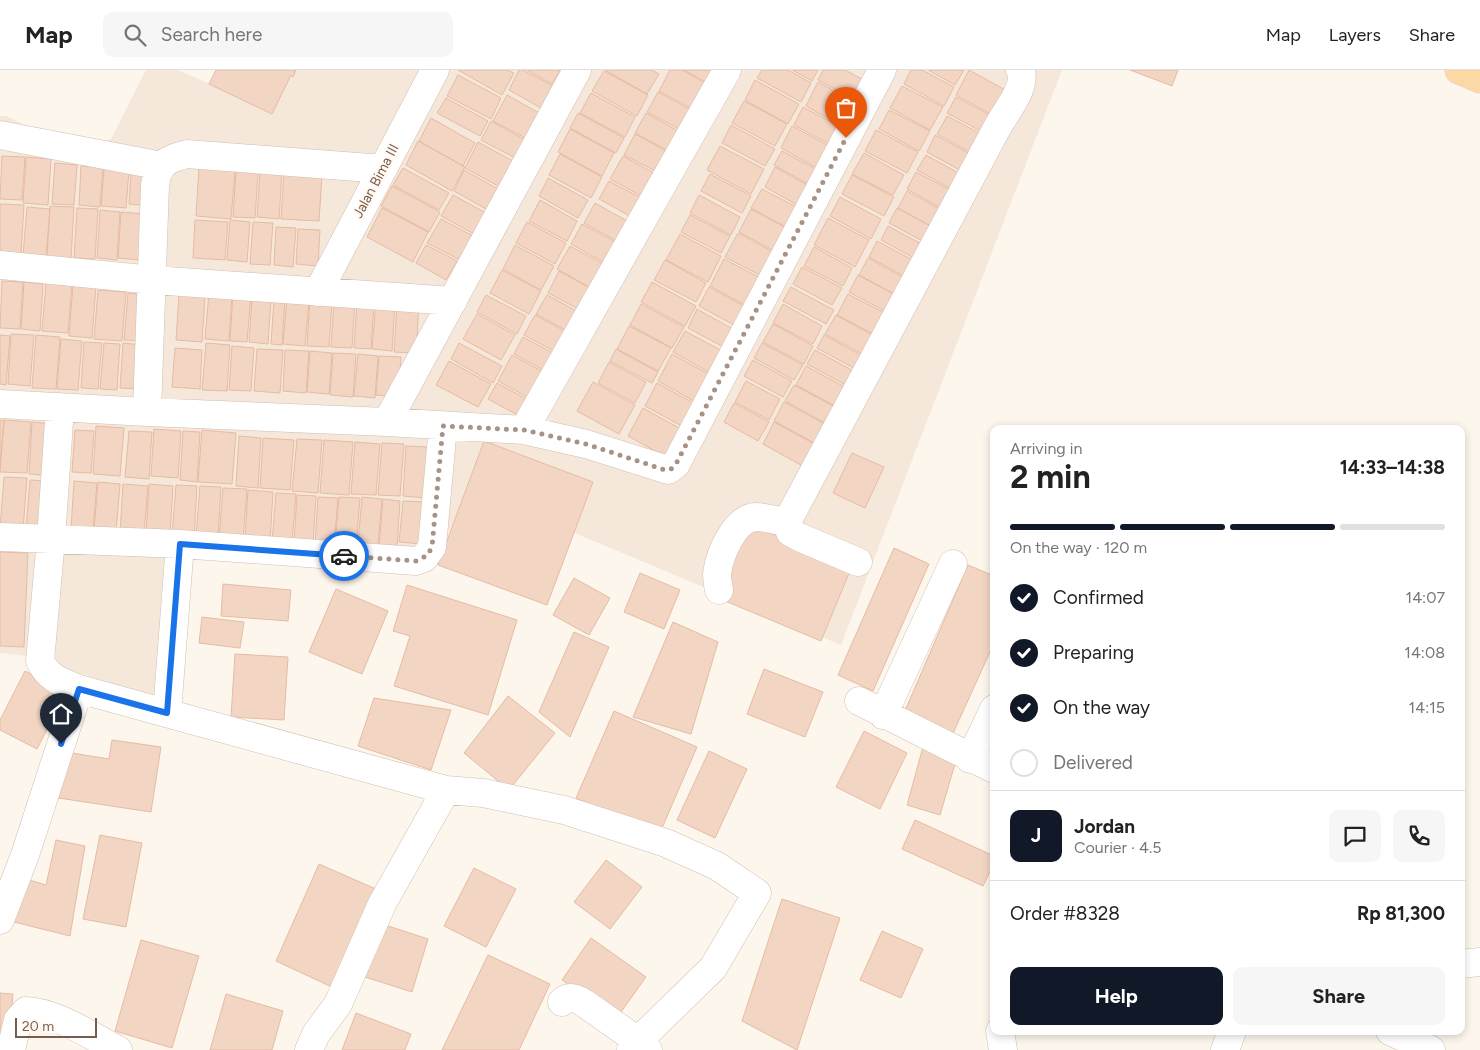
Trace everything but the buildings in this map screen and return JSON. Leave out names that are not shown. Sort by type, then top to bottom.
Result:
[{"type":"main road","points":[[1459,70],[1480,79]]},
{"type":"street","name":"Jalan Bima III","points":[[318,292],[435,70]]},
{"type":"street","points":[[387,422],[577,70]]},
{"type":"street","points":[[524,430],[727,70]]},
{"type":"street","points":[[0,404],[524,430],[586,444],[665,470],[671,469],[676,464],[882,70]]},
{"type":"street","points":[[858,562],[790,532],[787,522],[998,126],[1022,85],[1023,76],[1020,70]]},
{"type":"street","points":[[0,135],[162,166]]},
{"type":"street","points":[[147,412],[155,185],[156,174],[162,166],[170,159],[187,154],[383,169]]},
{"type":"street","points":[[0,265],[153,280],[453,301]]},
{"type":"street","points":[[60,407],[40,661],[47,673],[57,680],[79,689],[446,790],[483,793],[564,810],[666,843],[717,866],[757,893],[713,968],[639,1047],[575,998],[566,998],[562,1002]]},
{"type":"street","points":[[0,537],[180,544],[416,561],[424,558],[432,547],[443,426]]},
{"type":"street","points":[[718,590],[717,574],[725,547],[739,525],[746,520],[756,517],[787,522]]},
{"type":"street","points":[[167,713],[180,544]]},
{"type":"street","points":[[883,715],[953,564]]},
{"type":"street","points":[[0,920],[26,854],[79,689]]},
{"type":"street","points":[[859,701],[883,715],[982,764],[990,727]]},
{"type":"street","points":[[308,1050],[316,1034],[338,1004],[382,904],[446,790]]},
{"type":"street","points":[[1465,964],[1480,962]]},
{"type":"street","points":[[11,1050],[18,1020],[26,1011],[37,1012],[62,1021],[118,1050]]},
{"type":"street","points":[[1001,1035],[1003,1050]]},
{"type":"street","points":[[1226,1050],[1231,1035]]},
{"type":"street","points":[[1399,1035],[1431,1050]]},
{"type":"street","points":[[1442,1050],[1443,1035]]},
{"type":"shaded area","points":[[146,70],[178,70],[267,109],[286,70],[1062,70],[841,645],[558,526],[459,509],[435,564],[182,558],[175,704],[26,656],[0,653],[0,116],[7,116],[73,149],[111,139]]},
{"type":"way so far","points":[[344,556],[416,561],[424,558],[429,553],[432,547],[443,426],[524,430],[586,444],[665,470],[671,469],[676,464],[846,138]]},
{"type":"route","points":[[61,744],[79,689],[167,713],[180,544],[344,556]]}]
